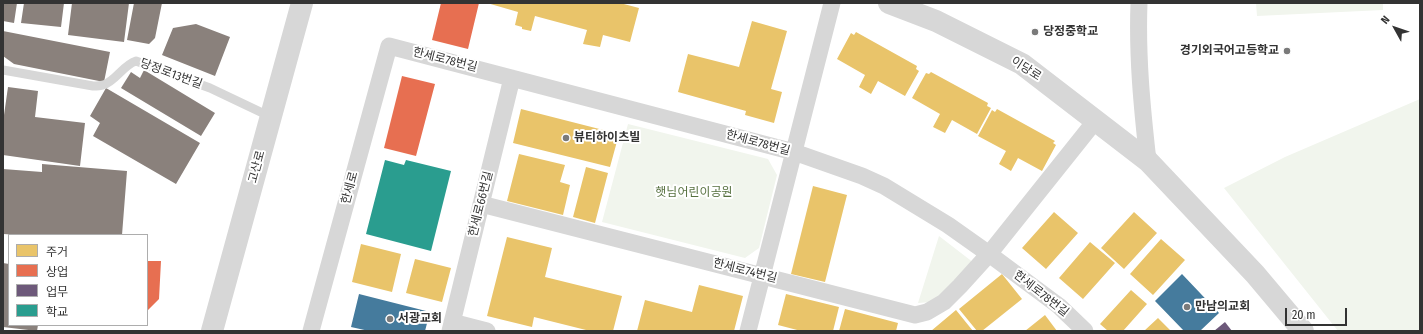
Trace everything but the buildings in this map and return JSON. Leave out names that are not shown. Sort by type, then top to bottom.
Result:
[{"type":"street","name":"고산로","points":[[212,331],[302,3]]},
{"type":"street","points":[[748,331],[832,3]]},
{"type":"street","name":"이당로","points":[[889,3],[936,21],[1022,64],[1148,160],[1255,274],[1303,331]]},
{"type":"street","points":[[1138,3],[1138,34],[1143,113],[1148,160]]},
{"type":"street","name":"한세로78번길","points":[[389,46],[794,152],[862,176],[884,186],[948,225],[1058,306],[1085,331]]},
{"type":"street","name":"한세로","points":[[311,331],[389,46]]},
{"type":"street","name":"한세로66번길","points":[[451,326],[512,78]]},
{"type":"street","name":"한세로74번길","points":[[481,204],[915,315],[927,312],[944,302],[960,286],[989,254],[1096,120]]},
{"type":"street","points":[[451,326],[487,331]]},
{"type":"lane","name":"당정로13번길","points":[[3,70],[93,86],[104,85],[116,77],[129,63],[136,61],[210,88],[271,117]]},
{"type":"green space","points":[[1256,3],[1383,3],[1383,10],[1257,16]]},
{"type":"green space","points":[[1420,99],[1420,331],[1338,331],[1224,188],[1285,157]]},
{"type":"green space","name":"햇님어린이공원","points":[[628,124],[768,159],[777,175],[759,248],[745,258],[602,222]]},
{"type":"green space","points":[[939,236],[974,263],[950,289],[931,302],[918,303]]},
{"type":"place","name":"당정중학교","points":[[1035,32]]},
{"type":"place","name":"경기외국어고등학교","points":[[1287,51]]},
{"type":"place","name":"뷰티하이츠빌","points":[[566,138]]},
{"type":"place","name":"만남의교회","points":[[1187,307]]},
{"type":"place","name":"서광교회","points":[[390,319]]}]
